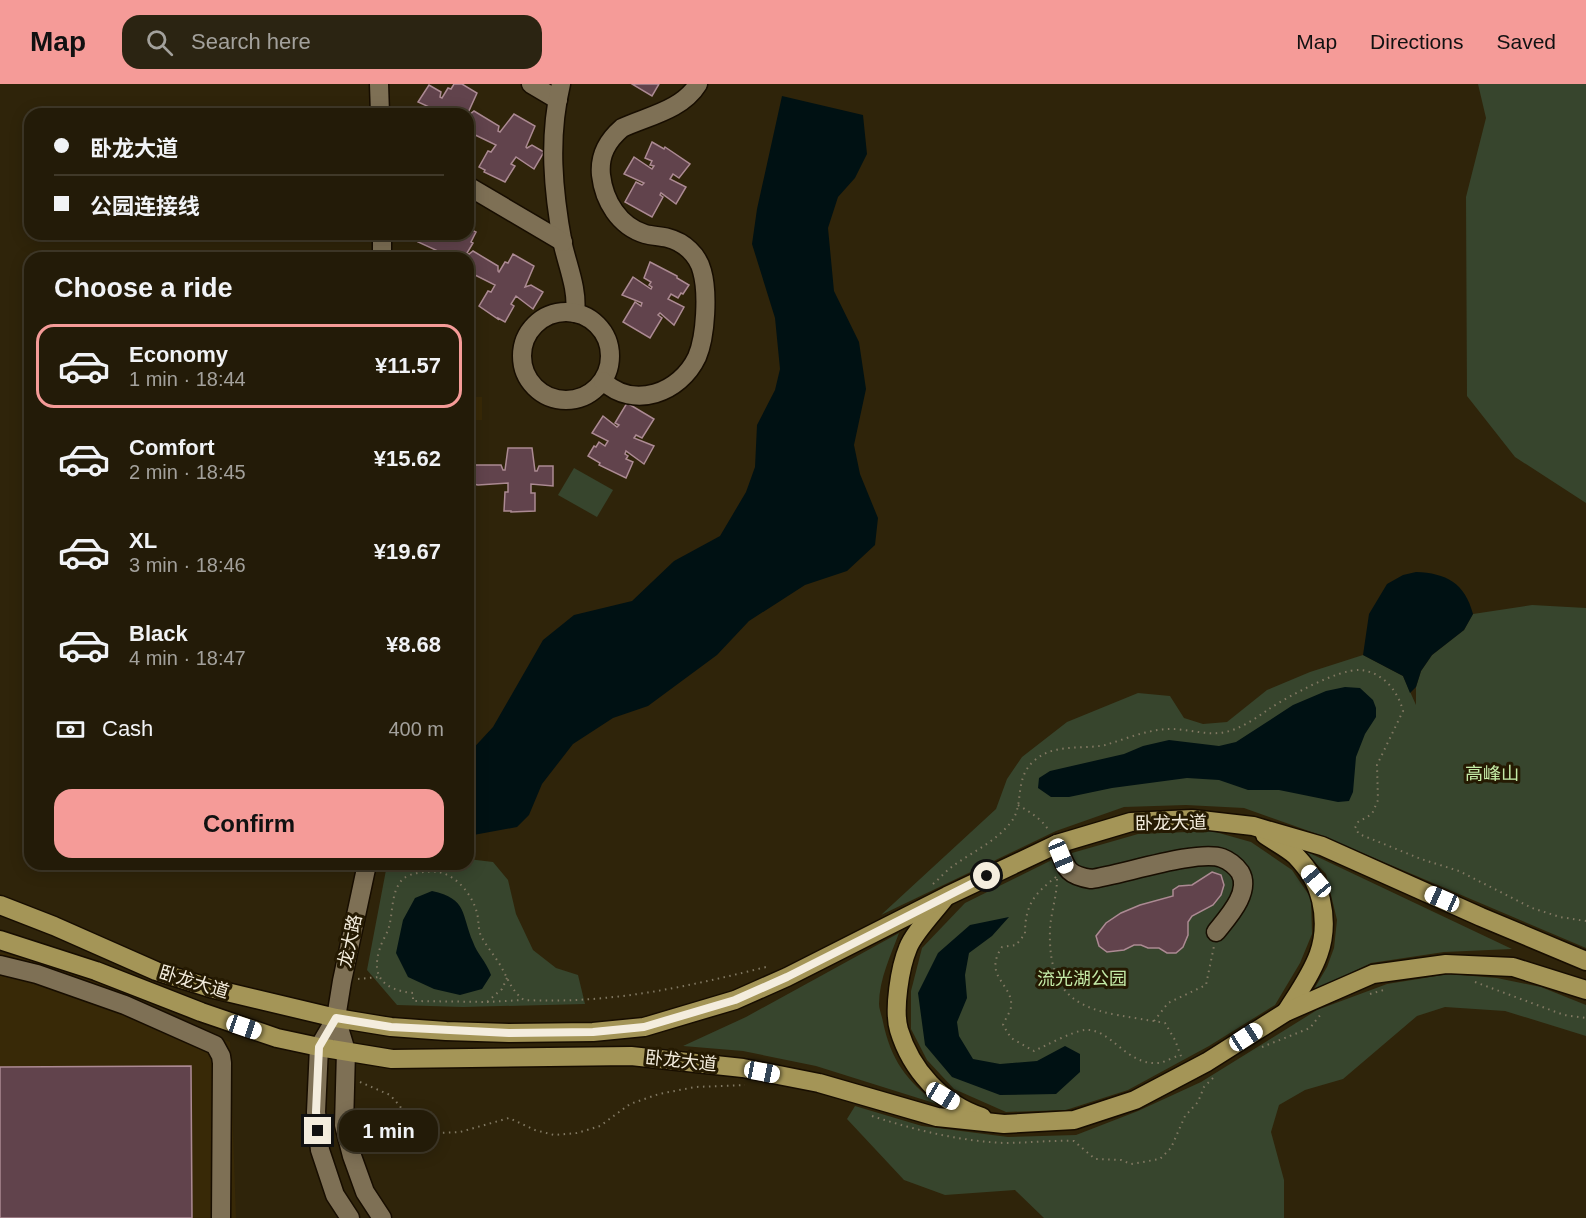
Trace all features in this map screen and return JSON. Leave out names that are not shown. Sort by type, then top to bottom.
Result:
[{"type":"main road","name":"卧龙大道","points":[[0,905],[156,971],[210,988],[336,1018],[391,1027],[509,1033],[593,1032],[644,1027],[735,1000],[797,972],[1056,844],[1131,822],[1192,819],[1253,826],[1322,846],[1586,961]]},
{"type":"main road","points":[[1253,826],[1295,856],[1316,881],[1325,915],[1324,943],[1317,962],[1286,1012]]},
{"type":"main road","points":[[947,896],[908,946],[897,988],[898,1028],[913,1064],[943,1096],[970,1113],[1004,1124]]},
{"type":"main road","name":"卧龙大道","points":[[0,940],[96,971],[201,1012],[277,1038],[319,1047],[392,1059],[631,1056],[732,1066],[819,1083],[937,1117],[1004,1124],[1074,1120],[1135,1100],[1207,1062],[1286,1012],[1373,974],[1446,964],[1513,967],[1586,990]]},
{"type":"street","points":[[379,84],[380,108]]},
{"type":"street","points":[[531,84],[559,92],[554,132],[553,172],[563,242],[575,295],[575,313]]},
{"type":"street","points":[[603,381],[611,388],[627,395],[654,394],[684,376],[700,348],[703,331],[704,286],[698,260],[677,241],[646,234],[621,220],[609,203],[600,169],[603,152],[616,133],[622,128],[664,111],[686,99],[698,84]]},
{"type":"street","points":[[474,190],[563,242]]},
{"type":"street","points":[[575,313],[589,318],[607,339],[609,366],[603,381],[588,395],[579,399],[561,400],[536,389],[525,374],[523,347],[530,330],[537,323],[553,314],[575,313]]},
{"type":"street","points":[[1056,844],[1061,872],[1091,879],[1198,856],[1221,857],[1233,864],[1242,875],[1241,891],[1238,906],[1216,932]]},
{"type":"street","name":"龙大路","points":[[336,1018],[366,870]]},
{"type":"street","points":[[0,965],[37,974],[125,1005],[215,1045],[222,1063],[221,1218]]},
{"type":"street","points":[[336,1018],[319,1047],[316,1112],[320,1150],[335,1196],[350,1218]]},
{"type":"street","points":[[336,1018],[346,1051],[344,1125],[365,1191],[382,1218]]},
{"type":"path","points":[[1018,805],[1045,824],[1056,844]]},
{"type":"path","points":[[487,1002],[502,989],[507,978],[480,934],[477,913],[469,895],[455,879],[441,872],[412,874],[403,879],[395,895],[389,928],[376,964],[379,977],[387,986],[397,991],[413,993],[413,1001],[487,1002],[524,1000]]},
{"type":"path","points":[[1061,872],[1050,929],[1050,949],[1057,981],[1068,996],[1088,1008],[1111,1015],[1165,1023],[1175,1040],[1187,1073]]},
{"type":"path","points":[[1061,872],[1039,890],[1025,915],[1025,934],[1016,945],[1002,947],[997,956],[997,976],[1008,991],[1011,1006],[1003,1025],[1011,1038],[1034,1052],[1083,1030],[1091,1030],[1099,1031],[1139,1061],[1159,1063],[1180,1054]]},
{"type":"path","points":[[1154,1021],[1168,1003],[1206,985],[1216,932]]},
{"type":"path","points":[[342,981],[379,977]]},
{"type":"path","points":[[1468,981],[1564,1015],[1586,1018]]},
{"type":"path","points":[[1370,994],[1390,988]]},
{"type":"path","points":[[1262,1047],[1310,1028],[1322,1013]]},
{"type":"path","points":[[869,1115],[901,1126],[951,1137],[1005,1143],[1074,1141],[1095,1159],[1121,1160],[1131,1164],[1160,1159],[1171,1148],[1185,1116],[1198,1102],[1204,1087],[1217,1074]]},
{"type":"path","points":[[354,1079],[390,1095],[400,1106],[406,1119],[418,1127],[440,1133],[460,1132],[509,1118],[535,1130],[554,1135],[577,1133],[600,1126],[630,1104],[659,1094],[695,1087],[749,1085]]},
{"type":"shaded area","points":[[782,96],[863,115],[867,154],[855,178],[838,197],[828,228],[834,291],[859,342],[866,389],[854,445],[860,474],[878,518],[875,545],[847,571],[805,585],[749,621],[717,655],[648,706],[613,718],[573,744],[542,784],[529,815],[517,827],[474,835],[474,748],[493,727],[543,640],[574,615],[632,601],[674,561],[720,536],[746,492],[755,467],[757,425],[775,390],[780,369],[775,318],[752,244],[757,209]]},
{"type":"shaded area","points":[[474,397],[482,397],[482,420],[474,420]]},
{"type":"shaded area","points":[[1416,572],[1436,575],[1453,582],[1465,595],[1473,614],[1464,630],[1432,655],[1421,671],[1416,687],[1410,693],[1403,676],[1363,655],[1369,614],[1387,584],[1403,575]]},
{"type":"shaded area","points":[[1345,687],[1360,688],[1373,700],[1376,708],[1376,717],[1365,734],[1356,757],[1353,792],[1349,801],[1338,802],[1279,790],[1248,790],[1219,780],[1187,778],[1112,788],[1069,797],[1051,797],[1038,788],[1039,778],[1050,771],[1124,754],[1143,746],[1169,740],[1219,746],[1236,742],[1293,705],[1326,691]]},
{"type":"shaded area","points":[[432,891],[452,898],[462,909],[475,946],[491,975],[482,989],[460,995],[434,989],[408,977],[396,953],[403,920],[415,898]]},
{"type":"shaded area","points":[[1009,917],[992,936],[969,953],[965,975],[967,998],[957,1022],[959,1036],[973,1059],[1000,1064],[1037,1061],[1065,1046],[1080,1054],[1080,1072],[1056,1094],[1000,1095],[952,1077],[925,1045],[918,993],[938,953],[970,925]]},
{"type":"shaded area","points":[[0,952],[95,982],[230,1042],[236,1218],[0,1218]]},
{"type":"green space","points":[[1478,84],[1586,84],[1586,503],[1515,457],[1467,396],[1466,197],[1486,118]]},
{"type":"green space","points":[[574,468],[613,490],[597,517],[558,495]]},
{"type":"green space","name":"高峰山","points":[[1532,605],[1586,608],[1586,948],[1320,835],[1244,808],[1186,805],[1124,807],[1056,831],[881,915],[996,809],[1007,779],[1022,757],[1067,722],[1138,693],[1170,696],[1184,718],[1203,724],[1227,722],[1267,690],[1310,672],[1363,655],[1403,676],[1416,705],[1416,687],[1421,671],[1432,655],[1464,630],[1473,614]]},
{"type":"green space","name":"流光湖公园","points":[[1212,831],[1251,842],[1292,870],[1311,898],[1312,934],[1300,963],[1275,1005],[1209,1046],[1128,1090],[1066,1110],[1006,1112],[954,1089],[927,1060],[911,1029],[911,991],[922,948],[965,903],[1058,857],[1138,834]]},
{"type":"green space","points":[[1303,850],[1512,949],[1444,952],[1371,963],[1313,991],[1327,967],[1334,948],[1337,920],[1326,874]]},
{"type":"green space","points":[[474,860],[493,862],[508,880],[516,914],[533,950],[556,968],[578,975],[585,1004],[463,1007],[397,1005],[367,970],[386,870],[474,870]]},
{"type":"green space","points":[[899,933],[883,976],[879,1008],[890,1047],[901,1068],[908,1078],[937,1104],[816,1066],[743,1051],[683,1046],[746,1017]]},
{"type":"green space","points":[[1449,974],[1497,978],[1541,987],[1586,1005],[1586,1036],[1505,1011],[1445,1007],[1417,1016],[1343,1079],[1305,1090],[1279,1105],[1271,1132],[1284,1180],[1284,1218],[1044,1218],[1015,1190],[945,1195],[904,1180],[847,1119],[855,1106],[922,1126],[1008,1137],[1076,1135],[1138,1111],[1201,1082],[1317,1010],[1387,984]]},
{"type":"building","points":[[454,84],[462,84],[477,93],[470,108],[431,108],[418,102],[429,85],[441,92],[440,97],[442,98],[448,88],[451,89]]},
{"type":"building","points":[[632,84],[659,84],[652,96]]},
{"type":"building","points":[[474,111],[499,126],[498,131],[500,132],[514,114],[535,126],[526,147],[532,145],[544,152],[534,169],[516,157],[511,164],[515,166],[505,182],[484,172],[485,170],[479,167],[488,151],[491,152],[496,145],[474,134]]},
{"type":"building","points":[[652,142],[664,149],[665,147],[690,164],[679,178],[673,174],[670,179],[686,187],[676,204],[661,193],[663,197],[652,217],[625,202],[636,182],[642,185],[644,183],[624,174],[634,157],[652,169],[654,166],[650,165],[652,161],[645,158]]},
{"type":"building","points":[[419,240],[472,240],[473,243],[468,252],[437,252],[418,242]]},
{"type":"building","points":[[473,251],[498,266],[499,272],[513,254],[534,266],[525,287],[531,285],[543,292],[533,309],[516,296],[511,304],[514,306],[505,322],[479,306],[488,291],[491,292],[495,285],[474,274]]},
{"type":"building","points":[[650,262],[689,285],[678,298],[671,294],[668,299],[684,307],[674,325],[660,313],[658,315],[662,318],[650,338],[623,322],[635,302],[641,306],[642,303],[622,295],[633,277],[651,289],[649,285],[651,282],[644,278]]},
{"type":"building","points":[[627,403],[654,419],[642,438],[636,435],[634,438],[654,446],[644,464],[626,451],[625,454],[628,456],[626,459],[633,462],[626,478],[599,465],[600,463],[588,456],[599,442],[605,446],[608,441],[592,433],[603,416],[617,427],[619,425],[615,423]]},
{"type":"building","points":[[508,448],[532,448],[535,471],[539,466],[553,466],[553,486],[531,484],[531,493],[535,493],[535,511],[504,511],[508,483],[474,484],[474,465],[501,465],[505,470]]},
{"type":"building","points":[[1212,872],[1221,875],[1224,885],[1221,895],[1213,905],[1192,916],[1188,922],[1188,935],[1183,947],[1176,953],[1167,953],[1159,948],[1148,948],[1141,945],[1107,952],[1099,946],[1096,936],[1106,923],[1121,913],[1173,896],[1173,890],[1179,886],[1192,885]]},
{"type":"building","points":[[191,1066],[192,1218],[0,1218],[0,1067]]},
{"type":"route","points":[[318,1131],[316,1112],[319,1047],[336,1018],[391,1027],[509,1033],[593,1032],[644,1027],[735,1000],[846,948],[987,876]]}]
